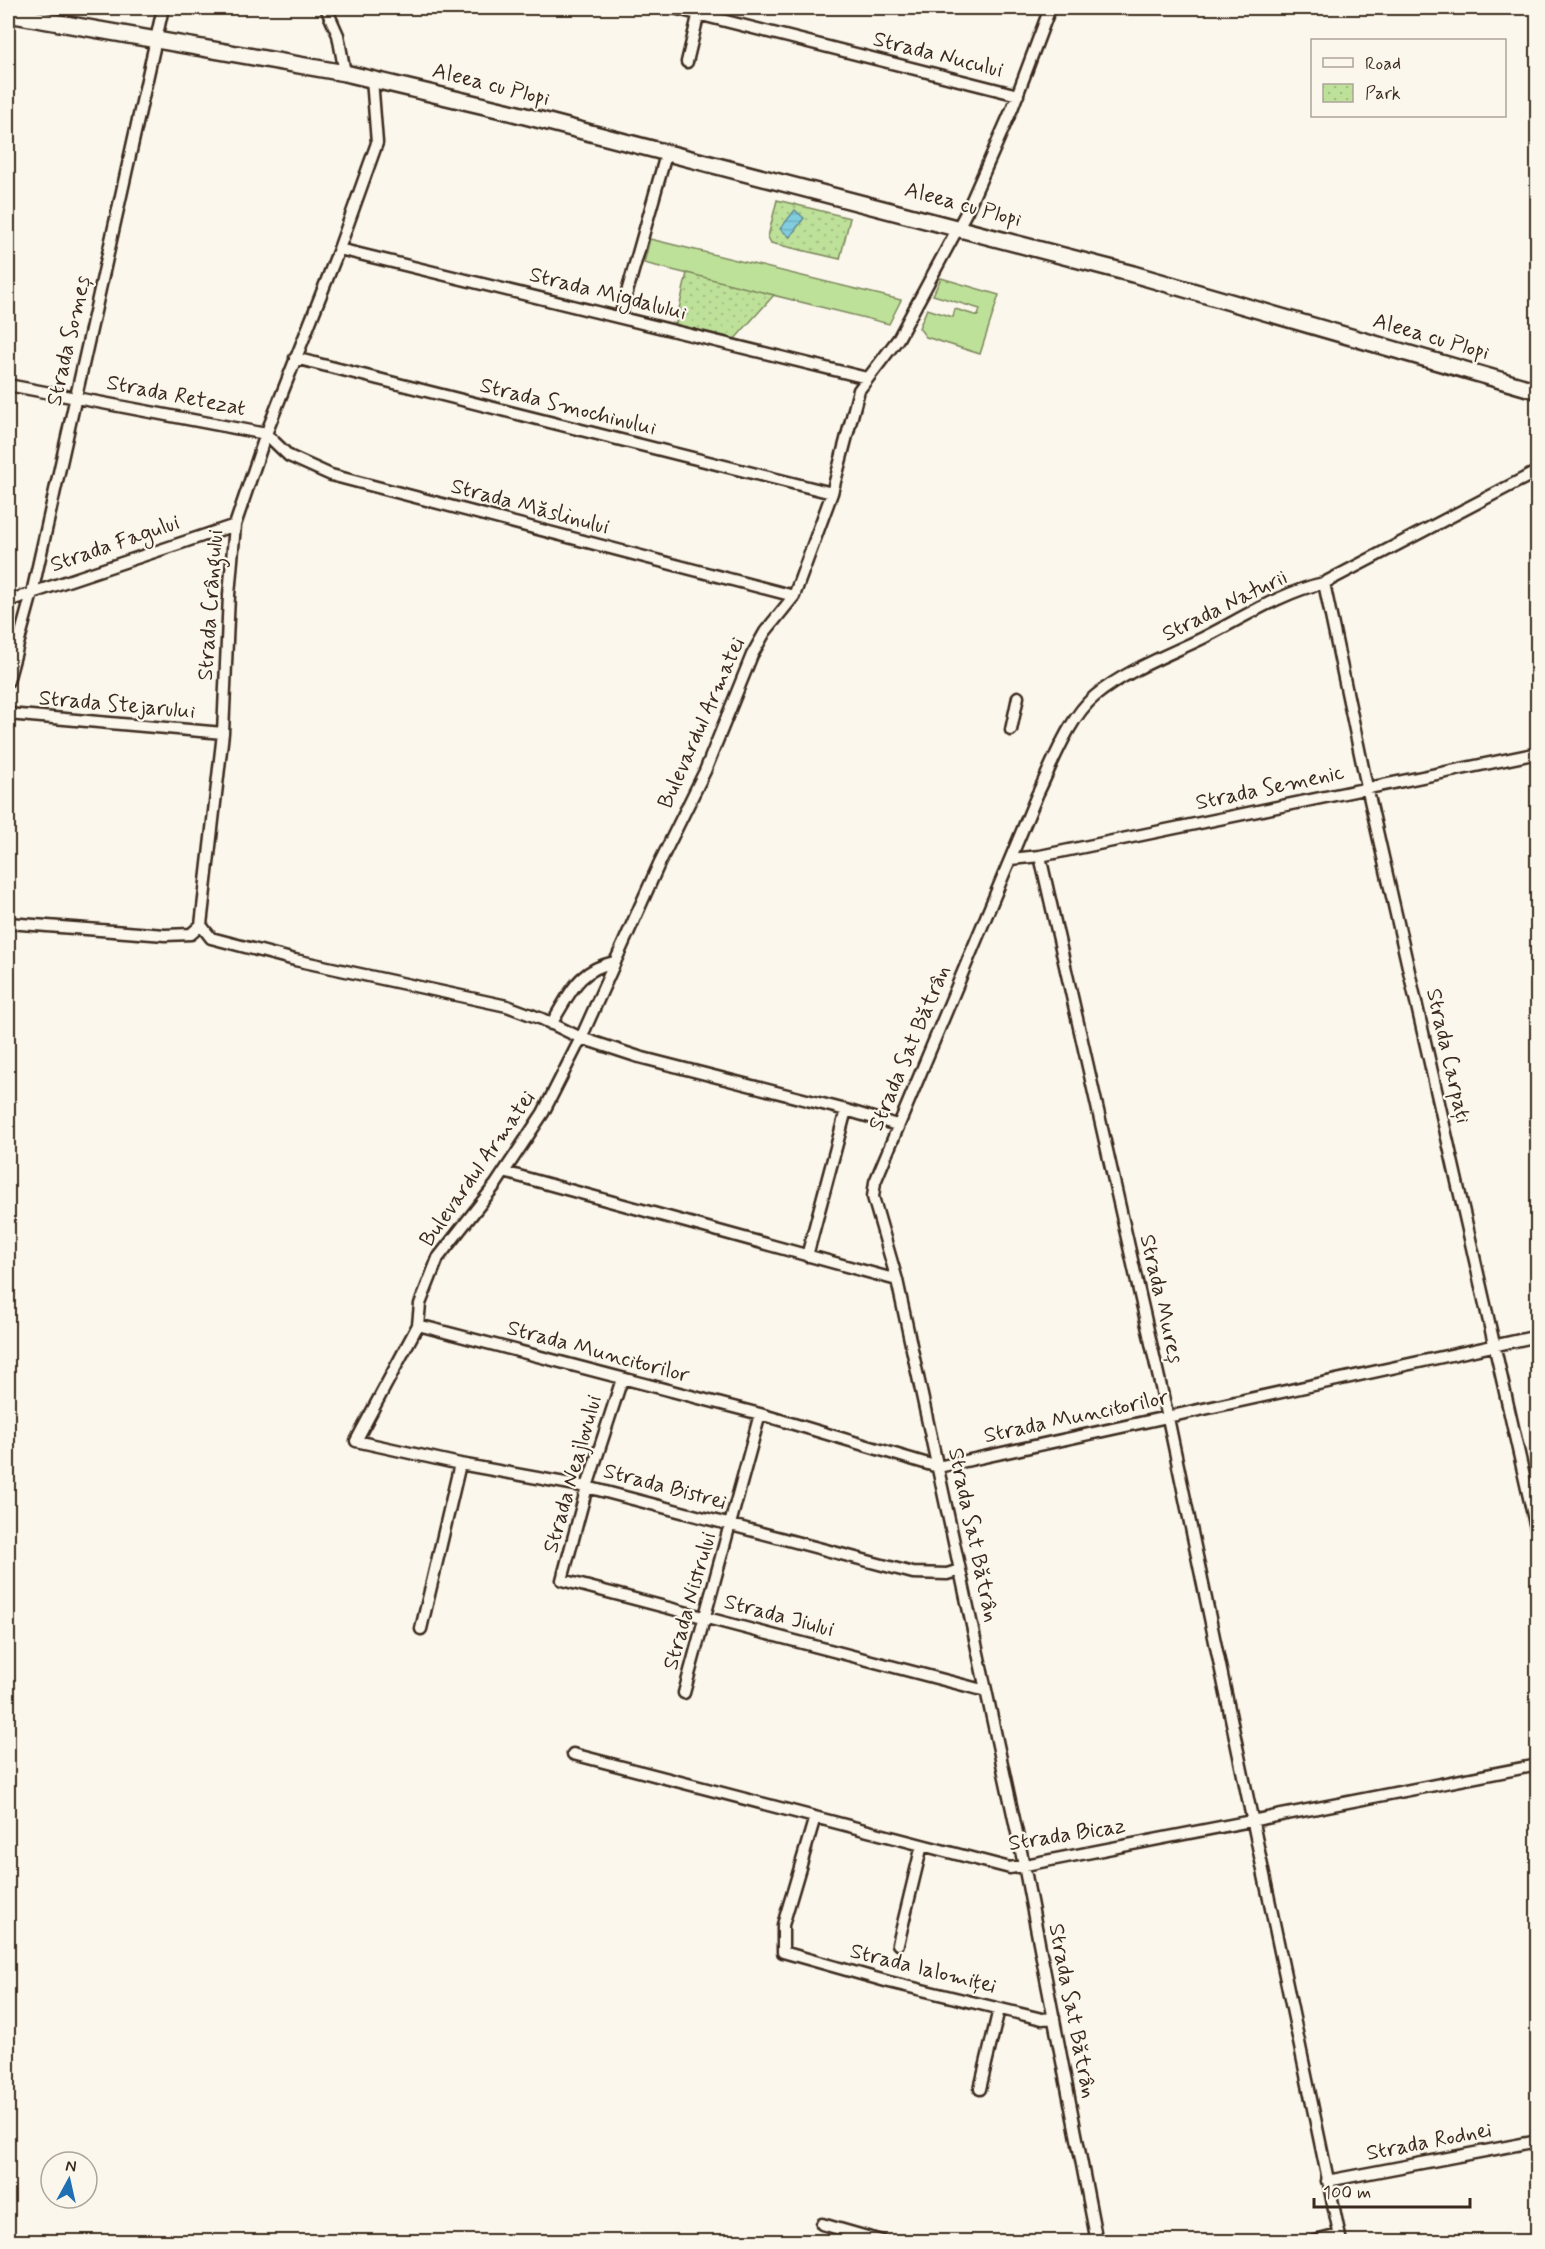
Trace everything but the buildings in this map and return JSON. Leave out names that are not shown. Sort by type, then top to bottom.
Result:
[{"type":"street","name":"Strada Someș","points":[[8,681],[32,593],[164,8]]},
{"type":"street","points":[[326,8],[338,35],[345,73]]},
{"type":"street","name":"Strada Nucului","points":[[674,8],[699,11],[1018,95]]},
{"type":"street","name":"Bulevardul Armatei","points":[[356,1441],[418,1325],[420,1304],[438,1258],[504,1172],[543,1113],[581,1038],[614,962],[705,771],[752,655],[765,632],[794,596],[832,493],[859,390],[898,339],[958,227],[1018,95],[1050,8]]},
{"type":"street","points":[[687,62],[699,11]]},
{"type":"street","name":"Aleea cu Plopi","points":[[8,14],[345,73],[667,151],[1133,274],[1538,391]]},
{"type":"street","name":"Strada Crângului","points":[[201,925],[223,733],[229,595],[235,525],[266,434],[339,249],[377,143],[372,79]]},
{"type":"street","points":[[620,317],[667,151]]},
{"type":"street","name":"Strada Migdalului","points":[[339,249],[867,378]]},
{"type":"street","name":"Strada Smochinului","points":[[295,358],[832,493]]},
{"type":"street","name":"Strada Retezat","points":[[8,385],[266,434]]},
{"type":"street","name":"Strada Măslinului","points":[[266,434],[289,456],[331,475],[794,596]]},
{"type":"street","name":"Strada Naturii","points":[[1011,860],[1037,795],[1061,745],[1094,697],[1128,675],[1311,586],[1324,584],[1538,471]]},
{"type":"street","name":"Strada Fagului","points":[[8,601],[235,525]]},
{"type":"street","name":"Strada Carpați","points":[[1324,584],[1367,788],[1538,1537]]},
{"type":"street","points":[[1011,730],[1018,697]]},
{"type":"street","name":"Strada Stejarului","points":[[8,714],[223,733]]},
{"type":"street","name":"Strada Semenic","points":[[1011,860],[1040,856],[1538,753]]},
{"type":"street","name":"Strada Mureș","points":[[1040,856],[1168,1418],[1340,2238]]},
{"type":"street","name":"Strada Sat Bătrân","points":[[1011,860],[897,1125],[875,1182],[873,1197],[897,1280],[1024,1865],[1097,2241]]},
{"type":"street","points":[[8,923],[165,935],[191,934],[201,925],[211,938],[220,941],[295,960],[507,1005],[581,1038],[639,1057],[897,1125]]},
{"type":"street","points":[[551,1024],[580,978],[589,970],[614,962]]},
{"type":"street","points":[[807,1256],[846,1110]]},
{"type":"street","points":[[504,1172],[897,1280]]},
{"type":"street","name":"Strada Muncitorilor","points":[[418,1325],[760,1414],[938,1467],[1538,1336]]},
{"type":"street","name":"Strada Neajlovului","points":[[562,1580],[621,1379]]},
{"type":"street","name":"Strada Nistrului","points":[[684,1693],[760,1414]]},
{"type":"street","name":"Strada Bistrei","points":[[356,1441],[460,1464],[588,1486],[913,1573],[947,1574],[960,1570]]},
{"type":"street","points":[[421,1629],[460,1464]]},
{"type":"street","name":"Strada Jiului","points":[[562,1580],[986,1691]]},
{"type":"street","name":"Strada Bicaz","points":[[573,1754],[1010,1868],[1538,1765]]},
{"type":"street","name":"Strada Ialomiței","points":[[815,1817],[783,1925],[783,1952],[999,2009],[1042,2019],[1054,2018]]},
{"type":"street","points":[[898,1944],[922,1845]]},
{"type":"street","points":[[980,2089],[999,2009]]},
{"type":"street","name":"Strada Rodnei","points":[[1327,2181],[1538,2141]]},
{"type":"street","points":[[822,2224],[858,2238],[885,2241]]},
{"type":"street","points":[[1311,2241],[1340,2238]]},
{"type":"green space","points":[[777,200],[850,218],[840,259],[771,243],[768,237]]},
{"type":"green space","points":[[650,239],[901,300],[889,324],[644,263]]},
{"type":"green space","points":[[687,273],[774,295],[733,341],[675,327]]},
{"type":"green space","points":[[941,278],[999,295],[980,354],[926,337],[919,328],[927,309],[953,317],[955,309],[978,316],[980,309],[933,295]]},
{"type":"water","points":[[795,210],[804,218],[790,237],[780,229]]}]
